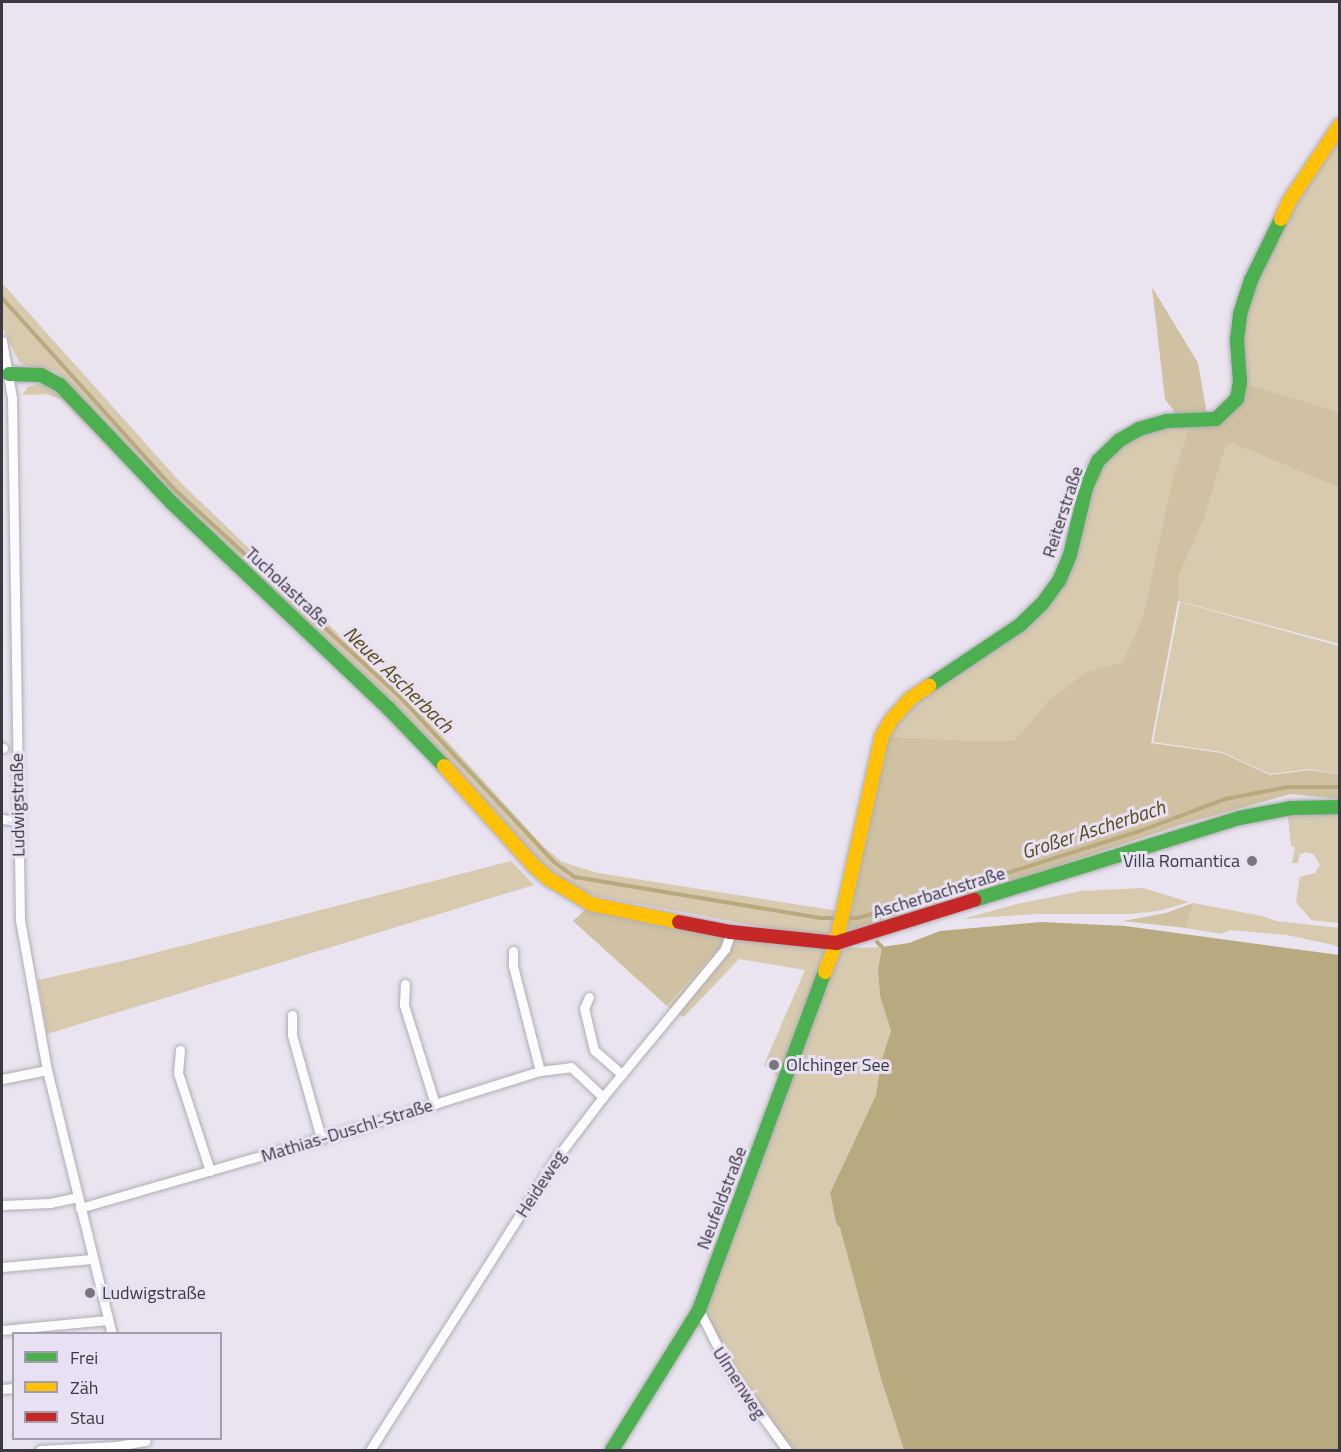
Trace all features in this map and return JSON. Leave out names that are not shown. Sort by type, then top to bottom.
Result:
[{"type":"street","name":"Reiterstraße","points":[[836,943],[882,736],[892,719],[911,698],[1020,625],[1042,604],[1059,581],[1070,555],[1086,488],[1098,461],[1120,440],[1139,429],[1167,421],[1216,419],[1226,412],[1237,399],[1240,382],[1238,340],[1240,314],[1251,280],[1290,200],[1340,125]]},
{"type":"street","points":[[2,341],[9,374]]},
{"type":"street","name":"Ludwigstraße","points":[[9,374],[12,410],[20,920],[30,987],[47,1070],[111,1332]]},
{"type":"street","name":"Tucholastraße","points":[[9,374],[41,375],[60,385],[173,504],[397,717],[523,855],[549,879]]},
{"type":"street","name":"Ascherbachstraße","points":[[549,879],[591,904],[731,932],[836,943],[1239,818],[1292,808],[1340,807]]},
{"type":"street","points":[[2,819],[18,821]]},
{"type":"street","name":"Heideweg","points":[[370,1450],[555,1160],[603,1097],[725,949],[731,932]]},
{"type":"street","name":"Neufeldstraße","points":[[612,1450],[699,1310],[836,943]]},
{"type":"street","points":[[513,951],[513,966],[540,1071]]},
{"type":"street","points":[[405,984],[404,1005],[435,1104]]},
{"type":"street","points":[[589,997],[584,1008],[594,1050],[622,1074]]},
{"type":"street","points":[[292,1015],[292,1035],[321,1138]]},
{"type":"street","points":[[180,1050],[178,1073],[210,1171]]},
{"type":"street","name":"Mathias-Duschl-Straße","points":[[80,1208],[540,1071],[571,1067],[603,1097]]},
{"type":"street","points":[[2,1079],[47,1070]]},
{"type":"street","points":[[2,1205],[50,1203],[78,1197]]},
{"type":"street","points":[[2,1267],[92,1259]]},
{"type":"street","name":"Ulmenweg","points":[[699,1310],[731,1373],[787,1450]]},
{"type":"street","points":[[2,1330],[108,1320]]},
{"type":"street","points":[[40,1450],[147,1443]]},
{"type":"shaded area","points":[[1339,125],[1339,412],[1240,382],[1237,340],[1251,280]]},
{"type":"shaded area","points":[[2,283],[180,482],[426,718],[544,847],[562,862],[598,873],[838,911],[833,935],[827,939],[596,896],[567,885],[548,873],[146,471],[55,371],[27,366],[19,362],[2,327]]},
{"type":"shaded area","points":[[1152,287],[1198,363],[1208,420],[1216,419],[1240,382],[1339,412],[1339,488],[1232,443],[1225,448],[1205,517],[1178,577],[1178,601],[1151,743],[1222,753],[1270,775],[1310,770],[1337,774],[1339,775],[1339,799],[1291,794],[1180,825],[1003,884],[851,930],[845,928],[882,736],[973,741],[1015,740],[1050,699],[1086,672],[1122,663],[1143,617],[1172,479],[1188,430],[1165,399]]},
{"type":"shaded area","points":[[38,384],[56,388],[164,505],[62,400],[47,394],[22,395],[28,387]]},
{"type":"shaded area","points":[[1181,421],[1188,430],[1172,479],[1143,617],[1122,664],[1086,672],[1050,699],[1015,740],[973,741],[882,736],[892,719],[1042,604],[1102,462],[1117,444]]},
{"type":"shaded area","points":[[1232,443],[1339,488],[1339,644],[1178,601],[1178,577],[1205,517],[1225,448]]},
{"type":"shaded area","points":[[1180,602],[1339,646],[1339,774],[1310,769],[1270,774],[1222,752],[1153,742]]},
{"type":"shaded area","points":[[1339,807],[1339,923],[1311,920],[1296,902],[1300,877],[1315,873],[1320,864],[1313,854],[1306,852],[1300,854],[1298,863],[1292,863],[1295,847],[1291,846],[1288,817],[1292,808]]},
{"type":"shaded area","points":[[511,861],[534,885],[47,1034],[38,980],[127,960]]},
{"type":"shaded area","points":[[1143,888],[1189,902],[1159,911],[1129,914],[1036,914],[962,919],[1017,904],[1081,891]]},
{"type":"shaded area","points":[[1193,903],[1262,916],[1276,921],[1339,928],[1339,948],[1287,935],[1231,930],[1221,934],[1186,928]]},
{"type":"shaded area","points":[[1193,903],[1186,928],[1123,921],[1166,913]]},
{"type":"shaded area","points":[[591,904],[726,931],[720,946],[667,1006],[573,921]]},
{"type":"shaded area","name":"Olchinger See","points":[[1041,922],[1125,926],[1339,955],[1339,1450],[904,1450],[881,1379],[840,1228],[836,1223],[830,1193],[876,1095],[881,1062],[891,1031],[880,996],[878,970],[882,947],[909,943],[940,931]]},
{"type":"shaded area","points":[[726,931],[853,948],[882,947],[878,970],[880,996],[891,1031],[881,1062],[876,1095],[830,1193],[836,1223],[840,1228],[881,1379],[904,1450],[787,1450],[731,1373],[699,1310],[783,1081],[764,1065],[805,970],[739,959],[684,1017],[673,1011],[668,1006],[720,946]]},
{"type":"waterway","name":"Neuer Ascherbach","points":[[2,298],[174,489],[401,698],[554,862],[575,877],[821,918],[838,918]]},
{"type":"waterway","name":"Großer Ascherbach","points":[[845,918],[858,918],[979,882],[1143,830],[1225,799],[1288,787],[1340,787]]},
{"type":"waterway","points":[[877,942],[882,947]]},
{"type":"traffic: fast","points":[[929,686],[1020,625],[1042,604],[1059,581],[1070,555],[1086,488],[1098,461],[1120,440],[1139,429],[1167,421],[1216,419],[1237,399],[1240,382],[1237,340],[1240,314],[1251,280],[1281,219]]},
{"type":"traffic: fast","points":[[9,374],[41,375],[60,385],[173,504],[389,709],[444,766]]},
{"type":"traffic: fast","points":[[974,900],[1239,818],[1292,808],[1340,807]]},
{"type":"traffic: fast","points":[[612,1450],[699,1310],[825,972]]},
{"type":"traffic: slow","points":[[1281,219],[1290,200],[1340,125]]},
{"type":"traffic: slow","points":[[825,972],[836,943],[882,736],[892,719],[911,698],[929,686]]},
{"type":"traffic: slow","points":[[444,766],[534,866],[549,879],[591,904],[679,922]]},
{"type":"traffic: jam","points":[[679,922],[731,932],[836,943],[974,900]]},
{"type":"place","name":"Villa Romantica","points":[[1252,861]]},
{"type":"place","name":"Olchinger See","points":[[774,1065]]},
{"type":"place","name":"Ludwigstraße","points":[[90,1293]]}]
